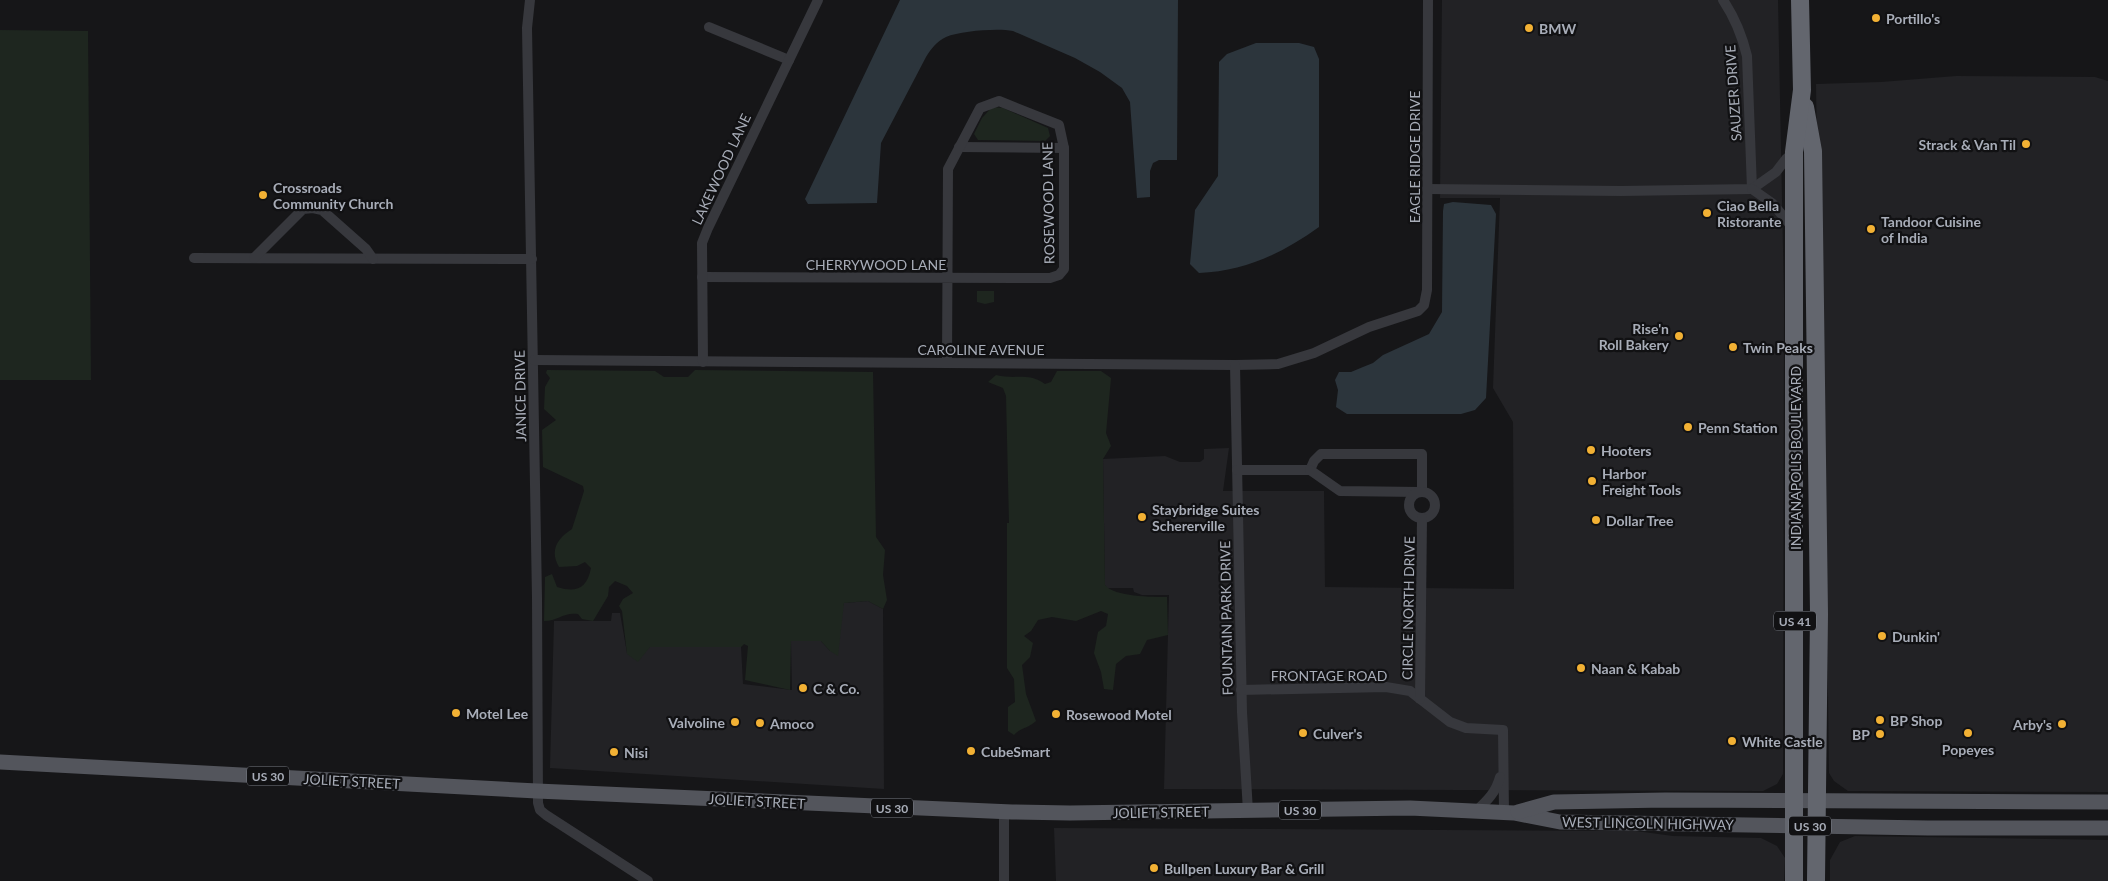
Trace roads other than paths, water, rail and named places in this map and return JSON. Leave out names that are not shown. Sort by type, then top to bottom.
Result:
[{"type":"highway","name":"INDIANAPOLIS BOULEVARD","points":[[1794,826],[1794,152],[1802,90],[1800,0]]},
{"type":"highway","name":"INDIANAPOLIS BOULEVARD","points":[[1802,90],[1813,151],[1819,614],[1818,802]]},
{"type":"highway","name":"US 41","points":[[1816,881],[1818,802]]},
{"type":"highway","name":"US 41","points":[[1794,826],[1794,881]]},
{"type":"main road","name":"JOLIET STREET","points":[[0,762],[537,791],[1004,812],[1070,813],[1410,808],[1509,812]]},
{"type":"main road","name":"WEST LINCOLN HIGHWAY","points":[[1509,812],[1554,802],[1665,800],[2108,802]]},
{"type":"main road","name":"WEST LINCOLN HIGHWAY","points":[[1509,812],[1560,822],[2108,828]]},
{"type":"street","name":"JANICE DRIVE","points":[[530,0],[527,28],[538,659],[537,791],[540,810],[546,815],[648,881]]},
{"type":"street","name":"LAKEWOOD LANE","points":[[703,362],[702,243],[818,0]]},
{"type":"street","name":"EAGLE RIDGE DRIVE","points":[[1418,311],[1424,305],[1427,290],[1428,0]]},
{"type":"street","name":"SAUZER DRIVE","points":[[1723,0],[1735,18],[1747,56],[1752,189]]},
{"type":"street","points":[[709,27],[788,60]]},
{"type":"street","name":"ROSEWOOD LANE","points":[[958,147],[980,108],[999,101],[1059,125],[1064,148],[1064,269],[1059,275],[1050,278]]},
{"type":"street","points":[[947,363],[948,169],[958,147],[1064,148]]},
{"type":"street","points":[[1427,189],[1612,191],[1752,189],[1776,172],[1794,152]]},
{"type":"street","points":[[1752,189],[1772,203],[1795,231]]},
{"type":"street","points":[[254,258],[303,209],[312,208],[322,210],[366,249],[373,258]]},
{"type":"street","points":[[194,258],[532,259]]},
{"type":"street","name":"CHERRYWOOD LANE","points":[[702,277],[1050,278]]},
{"type":"street","name":"CAROLINE AVENUE","points":[[534,360],[1278,364],[1314,353],[1369,327],[1418,311]]},
{"type":"street","name":"FOUNTAIN PARK DRIVE","points":[[1235,365],[1241,690],[1248,811]]},
{"type":"street","points":[[1310,470],[1314,461],[1322,454],[1422,454],[1420,492]]},
{"type":"street","points":[[1237,470],[1310,470],[1340,491],[1420,492],[1430,494],[1435,505],[1433,512],[1422,518],[1414,515],[1410,508],[1410,499],[1420,492]]},
{"type":"street","name":"CIRCLE NORTH DRIVE","points":[[1420,699],[1422,518]]},
{"type":"street","name":"FRONTAGE ROAD","points":[[1241,690],[1386,687],[1410,691],[1450,722],[1466,728],[1503,730],[1504,766],[1509,812]]},
{"type":"street","points":[[1476,811],[1489,800],[1497,789],[1504,766]]},
{"type":"street","points":[[1004,812],[1004,881]]},
{"type":"place","name":"Portillo's","points":[[1876,18]]},
{"type":"place","name":"BMW","points":[[1529,28]]},
{"type":"place","name":"Strack & Van Til","points":[[2026,144]]},
{"type":"place","name":"Crossroads Community Church","points":[[263,195]]},
{"type":"place","name":"Ciao Bella Ristorante","points":[[1707,213]]},
{"type":"place","name":"Tandoor Cuisine of India","points":[[1871,229]]},
{"type":"place","name":"Rise'n Roll Bakery","points":[[1679,336]]},
{"type":"place","name":"Twin Peaks","points":[[1733,347]]},
{"type":"place","name":"Penn Station","points":[[1688,427]]},
{"type":"place","name":"Hooters","points":[[1591,450]]},
{"type":"place","name":"Harbor Freight Tools","points":[[1592,481]]},
{"type":"place","name":"Staybridge Suites Schererville","points":[[1142,517]]},
{"type":"place","name":"Dollar Tree","points":[[1596,520]]},
{"type":"place","name":"Dunkin'","points":[[1882,636]]},
{"type":"place","name":"Naan & Kabab","points":[[1581,668]]},
{"type":"place","name":"C & Co.","points":[[803,688]]},
{"type":"place","name":"Motel Lee","points":[[456,713]]},
{"type":"place","name":"Rosewood Motel","points":[[1056,714]]},
{"type":"place","name":"BP Shop","points":[[1880,720]]},
{"type":"place","name":"Valvoline","points":[[735,722]]},
{"type":"place","name":"Amoco","points":[[760,723]]},
{"type":"place","name":"Arby's","points":[[2062,724]]},
{"type":"place","name":"Culver's","points":[[1303,733]]},
{"type":"place","name":"Popeyes","points":[[1968,733]]},
{"type":"place","name":"BP","points":[[1880,734]]},
{"type":"place","name":"White Castle","points":[[1732,741]]},
{"type":"place","name":"CubeSmart","points":[[971,751]]},
{"type":"place","name":"Nisi","points":[[614,752]]},
{"type":"place","name":"Bullpen Luxury Bar & Grill","points":[[1154,868]]}]
